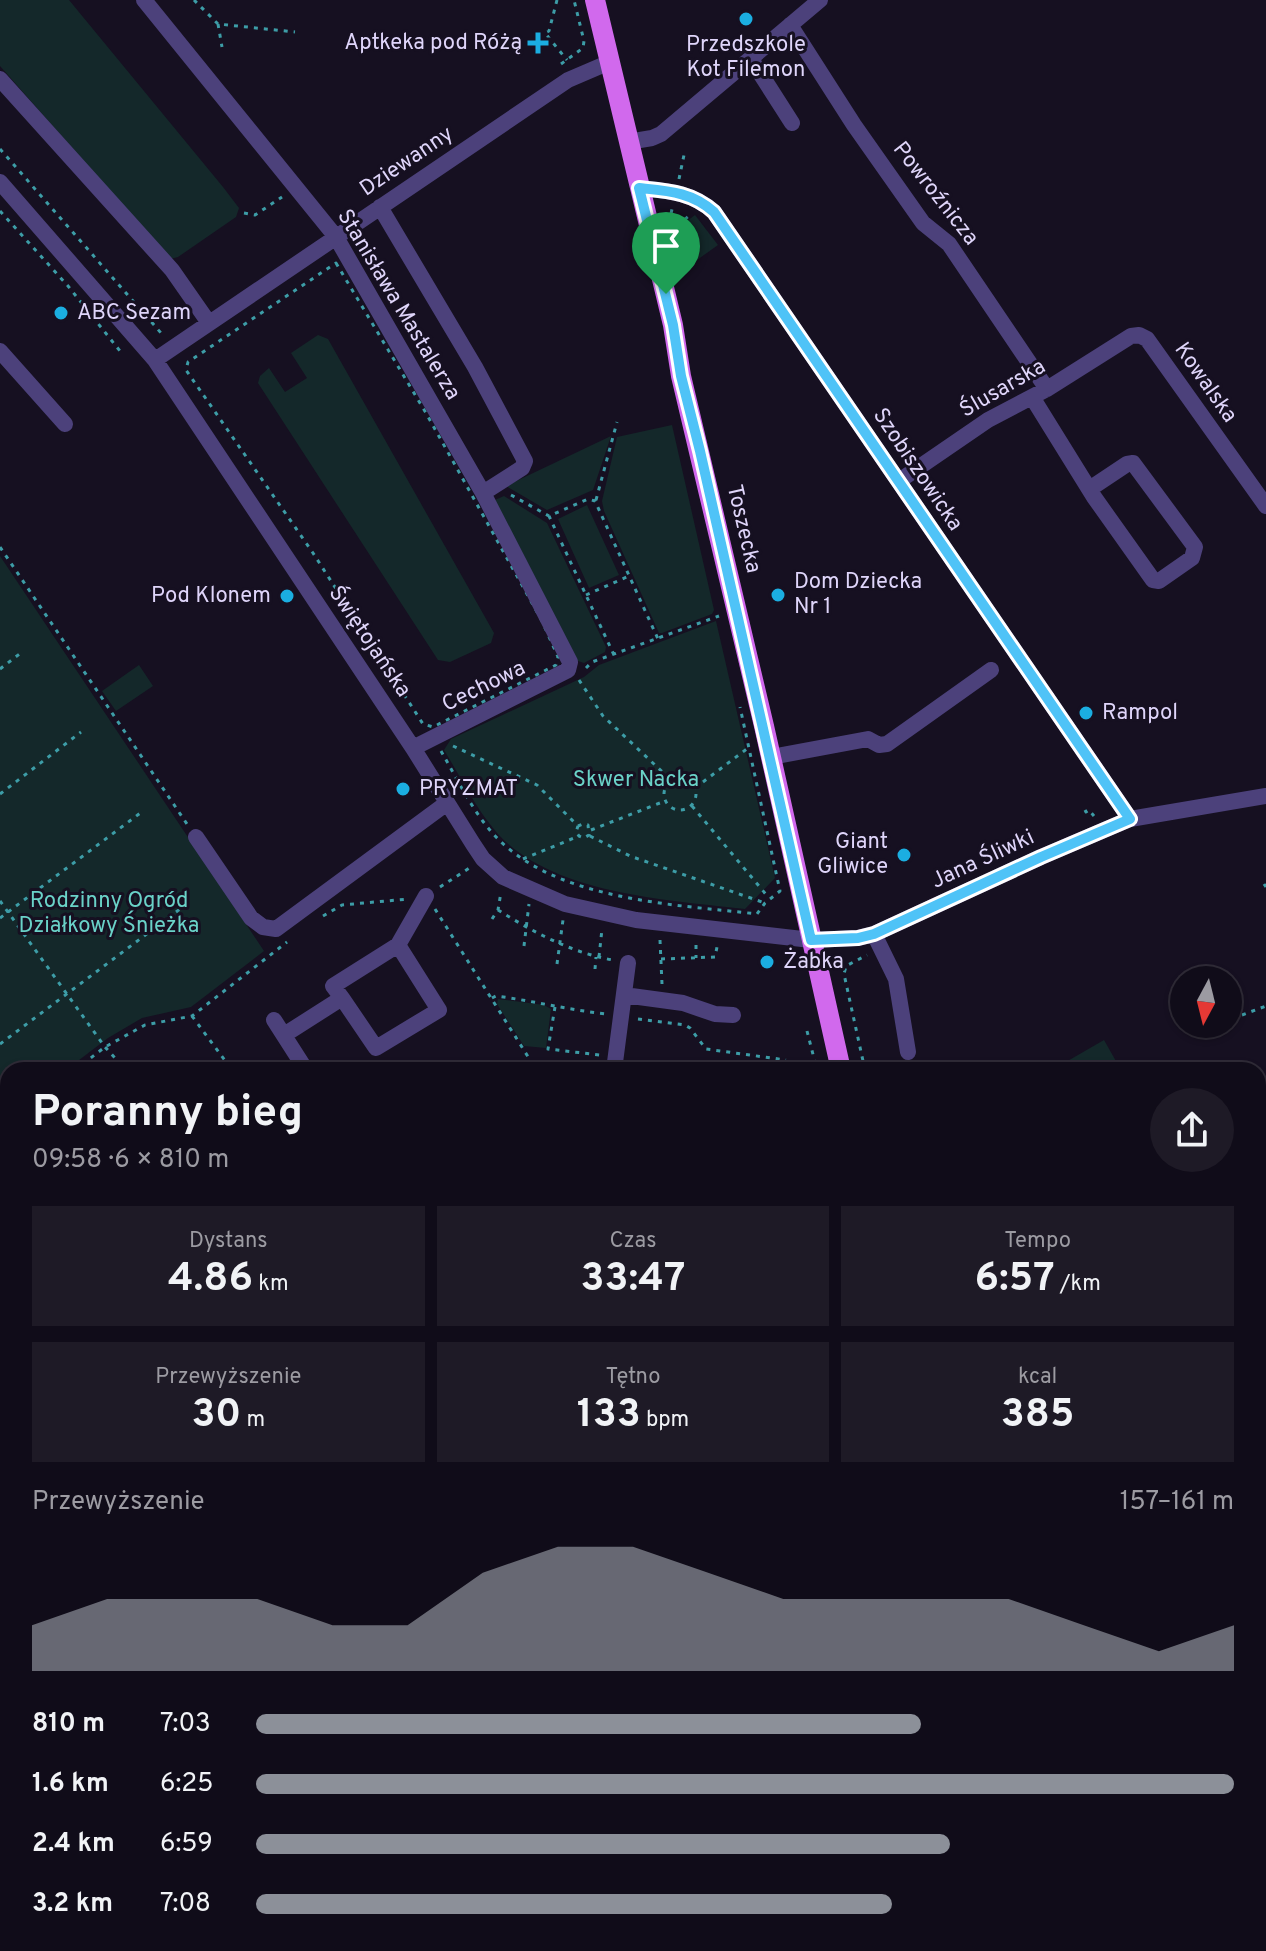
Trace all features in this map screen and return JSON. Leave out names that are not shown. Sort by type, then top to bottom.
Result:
[{"type":"main road","name":"Toszecka","points":[[595,0],[673,325],[681,376],[839,1062]]},
{"type":"street","name":"Stanisława Mastalerza","points":[[144,0],[336,237],[489,490],[573,669]]},
{"type":"street","points":[[628,142],[661,134],[820,0]]},
{"type":"street","name":"Powroźnicza","points":[[790,25],[854,125],[923,223],[949,244],[1039,393],[1091,488],[1153,580],[1159,581],[1192,558],[1195,547],[1133,463],[1091,488]]},
{"type":"street","points":[[751,59],[792,123]]},
{"type":"street","name":"Dziewanny","points":[[155,360],[568,80],[610,62]]},
{"type":"street","points":[[0,79],[172,270],[209,323]]},
{"type":"street","name":"Świętojańska","points":[[0,182],[155,360],[413,748],[483,859],[503,877],[530,891],[597,912],[636,920],[811,940]]},
{"type":"street","name":"Szobiszowicka","points":[[639,188],[685,194],[702,201],[714,212],[1130,819]]},
{"type":"street","points":[[380,207],[519,445],[526,464],[489,490]]},
{"type":"street","name":"Kowalska","points":[[1131,336],[1139,335],[1147,339],[1266,506]]},
{"type":"street","name":"Ślusarska","points":[[899,481],[988,420],[1039,393],[1131,336]]},
{"type":"street","points":[[0,351],[65,424]]},
{"type":"street","name":"Cechowa","points":[[413,748],[573,669]]},
{"type":"street","points":[[771,757],[868,739],[879,745],[887,744],[991,670]]},
{"type":"street","name":"Jana Śliwki","points":[[811,940],[878,940],[1041,857],[1130,819],[1266,796]]},
{"type":"street","points":[[196,837],[251,918],[263,927],[276,929],[447,803]]},
{"type":"street","points":[[398,945],[439,1010],[376,1048],[333,986],[398,945],[426,896]]},
{"type":"street","points":[[878,940],[896,979],[908,1052]]},
{"type":"street","points":[[615,1062],[628,963]]},
{"type":"street","points":[[624,995],[733,1015]]},
{"type":"street","points":[[301,1062],[279,1028],[342,998]]},
{"type":"path","points":[[194,0],[218,24],[222,47]]},
{"type":"path","points":[[557,0],[549,31],[545,33],[567,60]]},
{"type":"path","points":[[559,66],[583,48],[574,0]]},
{"type":"path","points":[[218,24],[295,32]]},
{"type":"path","points":[[678,184],[684,155]]},
{"type":"path","points":[[244,213],[255,215],[289,192]]},
{"type":"path","points":[[669,223],[674,202]]},
{"type":"path","points":[[677,226],[695,210]]},
{"type":"path","points":[[0,211],[68,286],[120,351]]},
{"type":"path","points":[[434,735],[433,727],[556,665],[558,657],[539,615],[434,426],[336,263],[188,362],[186,370],[434,735],[472,806],[490,831],[523,859],[574,883],[641,899],[757,914],[780,891],[777,877]]},
{"type":"path","points":[[617,422],[595,501],[658,639]]},
{"type":"path","points":[[489,490],[549,516],[614,655]]},
{"type":"path","points":[[549,516],[588,499],[595,501]]},
{"type":"path","points":[[0,547],[196,837]]},
{"type":"path","points":[[586,595],[629,576]]},
{"type":"path","points":[[592,662],[719,616]]},
{"type":"path","points":[[0,669],[22,652]]},
{"type":"path","points":[[573,669],[603,716],[672,781]]},
{"type":"path","points":[[0,794],[81,732]]},
{"type":"path","points":[[434,735],[537,785],[578,826]]},
{"type":"path","points":[[695,788],[748,748]]},
{"type":"path","points":[[686,780],[695,788],[695,801],[687,809],[674,809],[666,801],[666,788],[672,781],[686,780]]},
{"type":"path","points":[[523,859],[579,836],[584,838],[666,801]]},
{"type":"path","points":[[692,806],[770,899]]},
{"type":"path","points":[[1086,811],[1089,810],[1094,816]]},
{"type":"path","points":[[0,918],[143,811]]},
{"type":"path","points":[[578,826],[586,824],[590,833],[630,856],[765,903]]},
{"type":"path","points":[[578,826],[576,832],[579,836]]},
{"type":"path","points":[[321,917],[342,905],[426,896],[483,859]]},
{"type":"path","points":[[492,919],[498,910],[501,890]]},
{"type":"path","points":[[426,896],[531,1062]]},
{"type":"path","points":[[0,901],[119,1062]]},
{"type":"path","points":[[0,1044],[188,903]]},
{"type":"path","points":[[524,946],[529,904]]},
{"type":"path","points":[[498,910],[560,944],[598,958],[628,963]]},
{"type":"path","points":[[557,964],[563,918]]},
{"type":"path","points":[[595,969],[602,929]]},
{"type":"path","points":[[85,1062],[105,1047],[145,1025],[192,1016],[297,935]]},
{"type":"path","points":[[660,940],[663,1000]]},
{"type":"path","points":[[863,1062],[844,974],[846,966],[878,940]]},
{"type":"path","points":[[696,945],[696,958]]},
{"type":"path","points":[[661,959],[715,957],[717,947]]},
{"type":"path","points":[[492,998],[546,1002],[555,1007],[685,1025],[706,1049],[786,1060]]},
{"type":"path","points":[[1242,1015],[1266,1006]]},
{"type":"path","points":[[555,1007],[548,1049],[606,1062]]},
{"type":"path","points":[[192,1016],[226,1062]]},
{"type":"path","points":[[807,1031],[815,1062]]},
{"type":"green space","points":[[0,0],[69,0],[223,187],[239,208],[236,217],[178,257],[170,259],[0,66]]},
{"type":"green space","points":[[695,215],[718,245],[690,265],[683,224]]},
{"type":"green space","points":[[318,335],[328,339],[494,633],[491,643],[450,662],[438,660],[258,383],[260,376],[269,368],[285,392],[307,378],[291,353]]},
{"type":"green space","points":[[672,425],[714,610],[712,614],[659,633],[602,501],[617,437]]},
{"type":"green space","points":[[611,436],[593,490],[547,510],[506,486]]},
{"type":"green space","points":[[504,496],[547,523],[606,647],[605,652],[584,663],[578,661],[495,500]]},
{"type":"green space","points":[[587,505],[619,575],[589,588],[558,519]]},
{"type":"green space","name":"Rodzinny Ogród Działkowy Śnieżka","points":[[0,556],[264,951],[191,1007],[142,1018],[76,1062],[0,1062]]},
{"type":"green space","name":"Skwer Nacka","points":[[716,621],[775,878],[745,909],[645,897],[575,880],[543,867],[516,850],[493,828],[444,750],[451,739],[584,677],[599,665]]},
{"type":"green space","points":[[139,665],[153,686],[116,711],[102,691]]},
{"type":"green space","points":[[498,999],[544,1005],[551,1009],[546,1048],[524,1046],[497,1004]]},
{"type":"green space","points":[[1104,1040],[1116,1062],[1066,1062]]},
{"type":"place","name":"Przedszkole Kot Filemon","points":[[746,19]]},
{"type":"place","name":"Aptkeka pod Różą","points":[[538,43]]},
{"type":"place","name":"ABC Sezam","points":[[61,313]]},
{"type":"place","name":"Dom Dziecka Nr 1","points":[[778,595]]},
{"type":"place","name":"Pod Klonem","points":[[287,596]]},
{"type":"place","name":"Rampol","points":[[1086,713]]},
{"type":"place","name":"PRYZMAT","points":[[403,789]]},
{"type":"place","name":"Giant Gliwice","points":[[904,855]]},
{"type":"place","name":"Żabka","points":[[767,962]]},
{"type":"route","points":[[639,188],[685,194],[702,201],[714,212],[1130,819],[874,934],[858,938],[811,940],[681,376],[678,345],[666,294],[639,188]]}]
